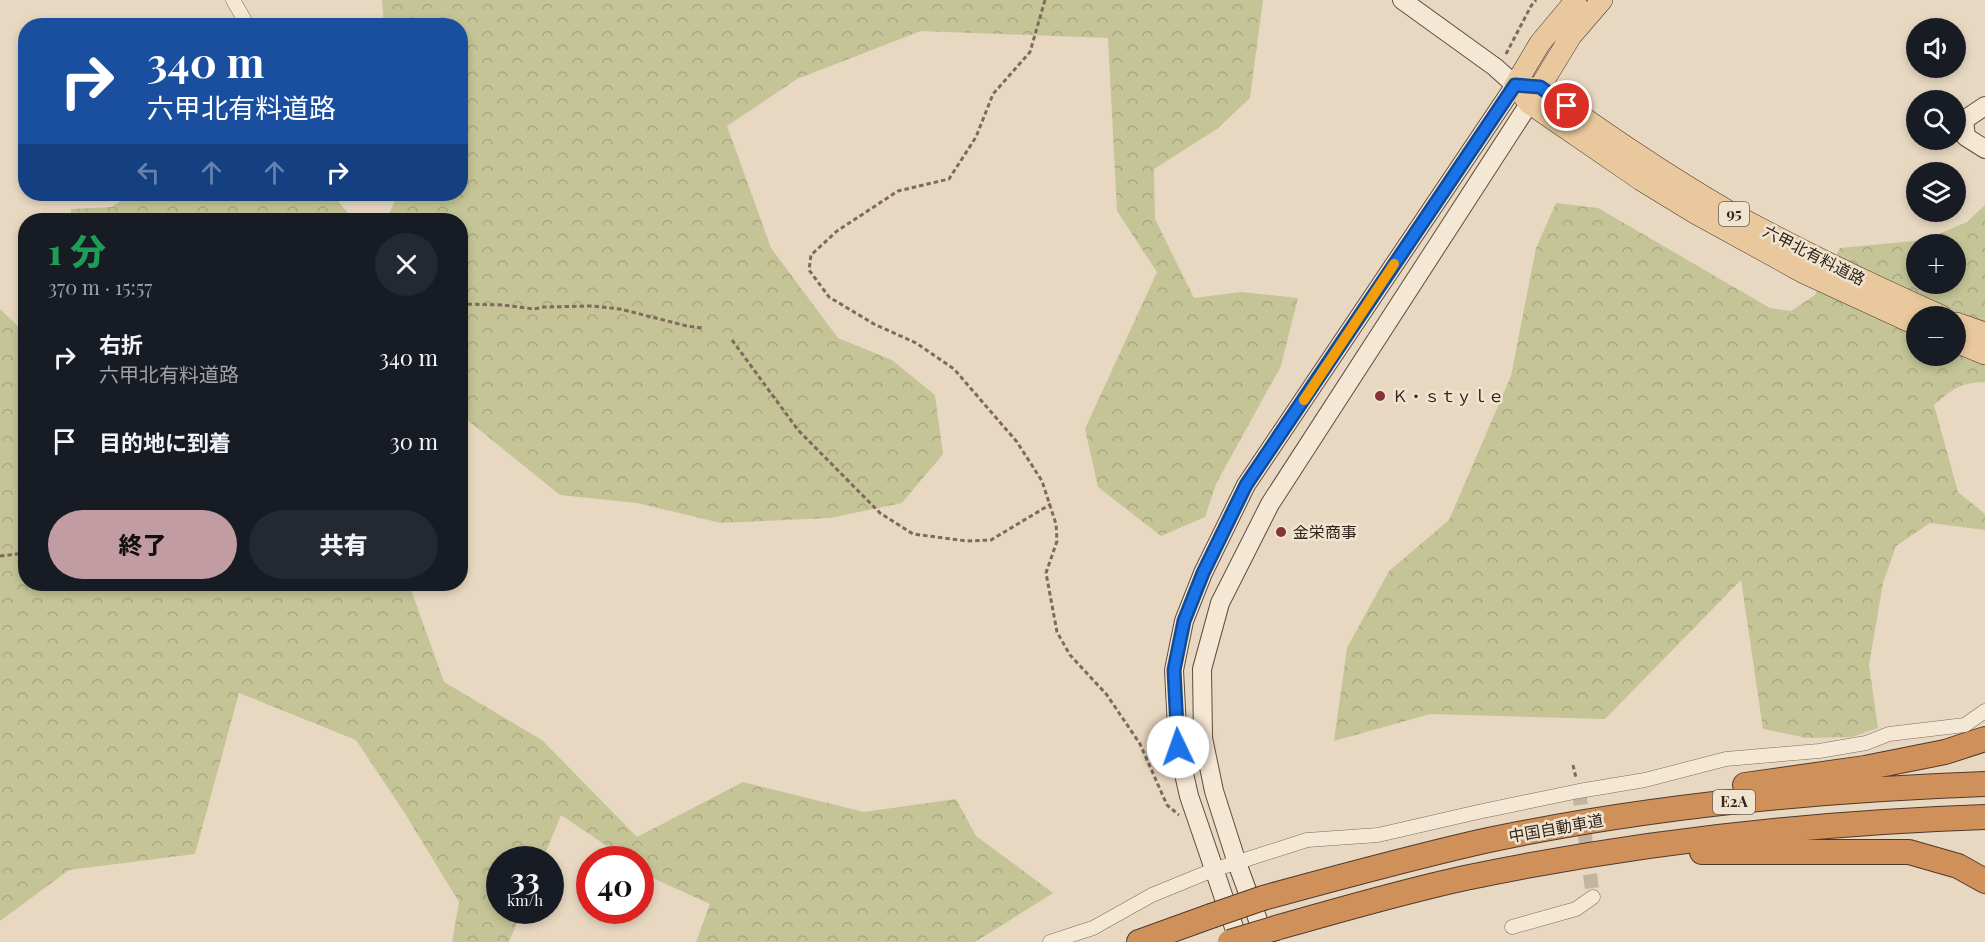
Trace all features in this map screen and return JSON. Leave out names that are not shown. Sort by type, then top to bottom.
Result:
[{"type":"highway","points":[[1485,841],[1633,802],[1865,768],[1945,752],[1985,739]]},
{"type":"highway","name":"中国自動車道","points":[[1139,942],[1263,898],[1485,841],[1692,806],[1792,795],[1985,784]]},
{"type":"highway","name":"中国自動車道","points":[[1230,942],[1271,935],[1380,898],[1454,881],[1613,851],[1795,828],[1985,817]]},
{"type":"highway","points":[[1613,851],[1909,852],[1958,866],[1985,881]]},
{"type":"main road","points":[[1515,85],[1540,43],[1575,0]]},
{"type":"main road","points":[[1534,95],[1571,36],[1602,0]]},
{"type":"main road","name":"95","points":[[1515,85],[1534,95]]},
{"type":"main road","name":"六甲北有料道路","points":[[1534,95],[1729,211],[1849,274],[1920,306]]},
{"type":"main road","name":"六甲北有料道路","points":[[1534,95],[1641,180],[1695,213],[1804,273],[1906,320]]},
{"type":"main road","points":[[1966,326],[1985,333]]},
{"type":"main road","points":[[1966,346],[1985,354]]},
{"type":"street","points":[[233,0],[243,18]]},
{"type":"street","points":[[1239,942],[1189,796],[1178,747],[1174,670],[1184,621],[1203,573],[1246,485],[1515,85],[1495,67],[1402,0]]},
{"type":"street","points":[[1271,935],[1237,863],[1214,791],[1203,738],[1202,669],[1220,603],[1270,504],[1534,95]]},
{"type":"street","points":[[1985,106],[1964,120],[1966,137],[1985,150]]},
{"type":"street","points":[[1050,942],[1093,928],[1152,895],[1213,870],[1307,840],[1378,835],[1579,791],[1645,780],[1726,759],[1866,743],[1889,734],[1965,724],[1985,711]]},
{"type":"street","points":[[1512,927],[1576,909],[1593,897]]},
{"type":"path","points":[[1045,0],[1030,52],[993,94],[976,136],[949,179],[898,191],[837,231],[811,255],[809,270],[829,297],[874,324],[916,343],[954,369],[1017,442],[1042,482],[1056,524],[1057,541],[1046,573],[1057,633],[1070,655],[1107,695],[1140,744],[1167,805],[1201,834]]},
{"type":"path","points":[[1495,67],[1509,50],[1536,0]]},
{"type":"path","points":[[468,304],[534,309],[544,306],[592,306],[620,309],[702,328]]},
{"type":"path","points":[[732,340],[798,430],[880,513],[898,527],[913,534],[967,542],[991,540],[1051,504]]},
{"type":"path","points":[[0,556],[18,554]]},
{"type":"green space","points":[[382,0],[1263,0],[1250,98],[1217,129],[1154,169],[1155,219],[1194,298],[1241,292],[1298,298],[1281,366],[1216,484],[1205,517],[1161,536],[1098,487],[1085,429],[1157,272],[1117,211],[1108,38],[921,31],[797,79],[727,126],[771,248],[838,338],[892,360],[935,395],[943,454],[902,503],[830,518],[721,523],[637,503],[560,495],[468,421],[468,213],[389,213],[395,201],[468,201],[468,18],[383,18]]},
{"type":"green space","points":[[121,201],[338,201],[348,213],[71,213],[71,209],[112,207]]},
{"type":"green space","points":[[1556,203],[1598,208],[1770,308],[1791,311],[1815,295],[1840,248],[1906,242],[1906,294],[1966,294],[1966,234],[1938,234],[1967,222],[1985,205],[1985,382],[1957,388],[1934,405],[1958,492],[1985,514],[1985,530],[1930,523],[1896,546],[1883,583],[1869,665],[1878,728],[1852,737],[1807,738],[1763,729],[1741,580],[1605,719],[1430,714],[1334,741],[1347,648],[1389,571],[1449,520],[1511,376],[1536,248]]},
{"type":"green space","points":[[0,309],[18,326],[18,591],[412,591],[444,682],[542,740],[637,837],[743,782],[864,812],[956,799],[976,836],[1053,893],[975,942],[696,942],[710,904],[654,878],[654,846],[607,846],[561,815],[548,846],[486,846],[486,924],[517,924],[509,942],[452,942],[459,902],[404,812],[356,740],[239,693],[195,854],[69,870],[0,921]]},
{"type":"tunnel","points":[[1579,791],[1593,897]]},
{"type":"slow traffic","points":[[1304,400],[1394,264]]},
{"type":"place","name":"Ｋ・ｓｔｙｌｅ","points":[[1380,396]]},
{"type":"place","name":"金栄商事","points":[[1281,532]]},
{"type":"route","points":[[1178,747],[1174,670],[1184,621],[1203,573],[1246,485],[1515,85],[1540,87],[1567,106]]}]
